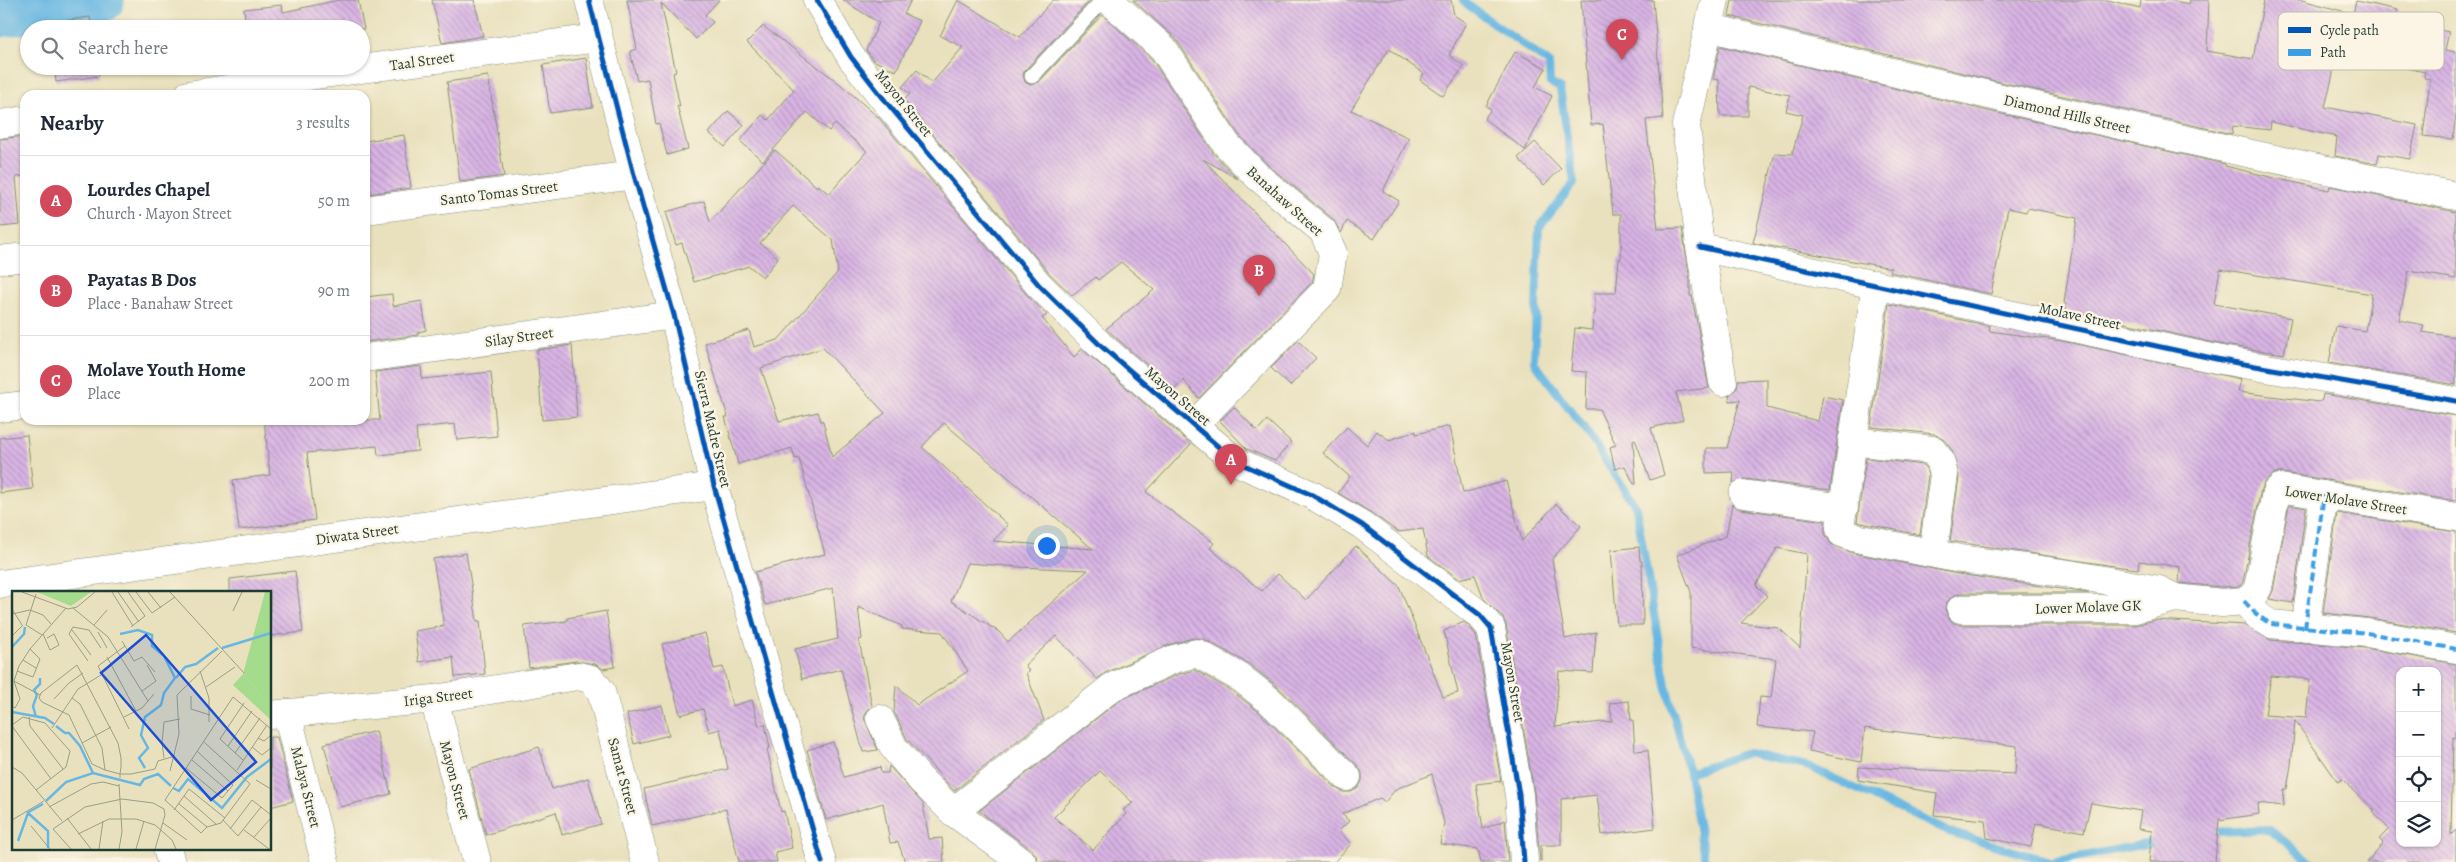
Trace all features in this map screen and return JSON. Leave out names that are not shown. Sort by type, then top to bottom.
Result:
[{"type":"street","name":"Sierra Madre Street","points":[[589,0],[634,175],[674,315],[714,486],[822,862]]},
{"type":"street","name":"Banahaw Street","points":[[1109,0],[1163,48],[1227,145],[1257,176],[1323,232],[1333,253],[1327,289],[1194,426]]},
{"type":"street","points":[[1715,0],[1686,125],[1700,247],[1723,382]]},
{"type":"street","name":"Mayon Street","points":[[830,7],[857,65],[1039,285],[1100,345],[1234,462],[1312,495],[1362,525],[1475,611],[1491,628],[1519,795],[1524,862]]},
{"type":"street","name":"Diamond Hills Street","points":[[1708,27],[1925,82],[2120,126],[2456,196]]},
{"type":"street","name":"Taal Street","points":[[370,68],[598,38]]},
{"type":"street","name":"Taal Street","points":[[221,90],[319,75]]},
{"type":"street","points":[[0,124],[20,121]]},
{"type":"street","name":"Santo Tomas Street","points":[[370,209],[634,175]]},
{"type":"street","name":"Molave Street","points":[[1700,247],[2221,360],[2456,401]]},
{"type":"street","points":[[0,260],[20,258]]},
{"type":"street","points":[[1876,284],[1840,528],[1842,533],[1856,538],[1933,552],[1960,559],[2070,574],[2159,590],[2175,598]]},
{"type":"street","name":"Silay Street","points":[[370,357],[674,315]]},
{"type":"street","points":[[0,408],[20,406]]},
{"type":"street","points":[[1852,441],[1932,450],[1940,460],[1944,475],[1933,552]]},
{"type":"street","name":"Diwata Street","points":[[0,584],[96,582],[714,486]]},
{"type":"street","name":"Lower Molave Street","points":[[2251,595],[2276,492],[2280,488],[2456,517]]},
{"type":"street","points":[[1744,494],[1844,508]]},
{"type":"street","points":[[2305,628],[2324,495]]},
{"type":"street","points":[[2251,595],[2258,616],[2271,624],[2367,634],[2456,648]]},
{"type":"street","name":"Lower Molave GK","points":[[1961,609],[2135,609],[2175,598],[2222,603],[2251,595]]},
{"type":"street","points":[[953,812],[1112,687],[1174,659],[1197,653],[1241,678],[1269,700],[1347,777]]},
{"type":"street","name":"Iriga Street","points":[[278,714],[434,699],[578,676],[591,679],[601,691]]},
{"type":"street","name":"Samat Street","points":[[601,691],[645,862]]},
{"type":"street","name":"Mayon Street","points":[[434,699],[477,862]]},
{"type":"street","name":"Malaya Street","points":[[278,714],[325,862]]},
{"type":"street","points":[[880,719],[894,748],[953,812],[1022,862]]},
{"type":"lane","points":[[1032,76],[1103,0]]},
{"type":"building","points":[[339,0],[358,0],[362,20],[245,20],[244,9],[282,5],[283,12]]},
{"type":"building","points":[[432,0],[474,0],[483,36],[442,43]]},
{"type":"building","points":[[627,0],[719,0],[705,15],[713,22],[696,39],[661,3],[676,72],[673,73],[680,107],[677,105],[688,149],[667,155],[659,123],[656,124],[648,79],[637,81],[630,51],[637,49]]},
{"type":"building","points":[[843,0],[911,0],[904,14],[920,21],[896,71],[873,60],[866,50],[879,23]]},
{"type":"building","points":[[958,0],[1020,37],[1053,0],[1090,0],[1025,70],[1023,74],[1025,82],[1030,85],[1039,82],[1102,15],[1151,58],[1214,154],[1238,179],[1203,159],[1314,274],[1312,282],[1199,398],[1183,380],[1175,389],[1106,329],[1154,290],[1121,262],[1098,280],[1096,277],[1072,295],[1050,274],[904,100],[910,94],[902,87],[917,70],[932,83],[963,47],[940,36]]},
{"type":"building","points":[[1133,0],[1451,0],[1454,15],[1466,23],[1449,55],[1464,66],[1443,96],[1420,80],[1424,74],[1389,49],[1351,110],[1409,138],[1383,191],[1399,201],[1374,239],[1347,221],[1341,233],[1333,219],[1268,165],[1239,135],[1176,39]]},
{"type":"building","points":[[1581,0],[1653,0],[1663,118],[1646,120],[1658,229],[1682,228],[1690,280],[1690,296],[1692,296],[1709,388],[1676,392],[1683,420],[1651,428],[1664,475],[1650,480],[1635,439],[1633,440],[1636,484],[1634,484],[1625,466],[1615,469],[1610,447],[1616,445],[1599,409],[1586,409],[1587,372],[1571,371],[1575,328],[1592,330],[1593,314],[1595,314],[1595,293],[1616,293],[1619,259],[1621,259],[1621,214],[1613,214],[1603,124],[1591,125]]},
{"type":"building","points":[[1732,0],[2108,0],[2140,8],[2141,0],[2169,0],[2189,4],[2190,0],[2209,0],[2207,51],[2253,59],[2264,0],[2302,0],[2346,12],[2278,12],[2278,70],[2334,70],[2325,107],[2417,125],[2410,159],[2379,154],[2377,164],[2335,156],[2337,137],[2271,122],[2270,130],[2233,126],[2232,134],[1991,80],[1729,16]]},
{"type":"building","points":[[2356,1],[2398,10],[2397,12],[2353,12]]},
{"type":"building","points":[[90,17],[90,20],[69,20]]},
{"type":"building","points":[[763,26],[839,83],[879,118],[1027,295],[1047,315],[1042,318],[1074,357],[1082,349],[1191,444],[1146,492],[1214,543],[1210,548],[1238,572],[1262,591],[1278,574],[1306,600],[1356,546],[1399,586],[1443,697],[1458,693],[1444,631],[1464,622],[1469,626],[1476,635],[1501,781],[1476,784],[1483,829],[1505,820],[1508,862],[1481,862],[1478,849],[1440,844],[1444,823],[1432,774],[1396,789],[1385,802],[1380,798],[1342,814],[1349,821],[1339,831],[1351,844],[1334,862],[1037,862],[1036,855],[1031,849],[979,811],[1120,700],[1179,674],[1195,670],[1232,691],[1259,712],[1336,788],[1343,792],[1351,792],[1358,788],[1362,781],[1362,773],[1358,766],[1280,689],[1249,664],[1204,639],[1193,638],[1168,645],[1105,673],[1097,679],[1056,636],[1025,665],[1029,671],[1026,673],[1044,720],[954,791],[907,739],[894,712],[896,685],[917,705],[968,671],[942,632],[902,629],[902,626],[858,607],[862,639],[859,640],[872,706],[864,718],[878,750],[863,752],[841,669],[802,679],[795,649],[838,639],[833,588],[765,605],[755,572],[825,554],[799,458],[795,459],[792,448],[738,464],[725,417],[728,417],[705,343],[749,330],[754,347],[778,340],[838,272],[833,240],[793,206],[760,243],[778,258],[763,277],[749,266],[694,282],[682,243],[676,245],[666,212],[704,201],[710,222],[775,150],[817,187],[818,185],[829,194],[867,151],[835,124],[829,131],[807,112],[763,161],[740,141],[762,115],[768,120],[794,90],[747,42]],"holes":[[[823,348],[885,413],[832,457],[823,421],[821,421],[818,412],[779,421],[761,368]],[[944,423],[1093,549],[993,541],[1008,525],[922,447]],[[967,563],[1088,570],[1008,642],[999,632],[951,601]],[[1100,771],[1133,803],[1123,810],[1126,814],[1093,850],[1054,817]]]},
{"type":"building","points":[[2444,31],[2449,32],[2445,50],[2456,52],[2456,114],[2453,139],[2423,136],[2430,79],[2424,78],[2425,72],[2416,70],[2444,70]]},
{"type":"building","points":[[1720,46],[1984,110],[2225,164],[2225,166],[2274,178],[2329,190],[2330,186],[2456,212],[2456,279],[2409,271],[2399,320],[2424,325],[2422,332],[2456,337],[2456,385],[2329,363],[2336,326],[2365,331],[2372,294],[2220,269],[2214,304],[2291,318],[2284,354],[2224,345],[2066,310],[2066,304],[2064,303],[2077,218],[2028,208],[2026,212],[2008,208],[1991,294],[1890,272],[1891,268],[1753,243],[1775,153],[1792,154],[1803,115],[1786,111],[1790,95],[1748,87],[1748,116],[1720,116],[1719,80],[1713,79]]},
{"type":"building","points":[[1515,52],[1546,68],[1535,87],[1552,96],[1525,150],[1484,119],[1491,109],[1486,106]]},
{"type":"building","points":[[586,58],[593,107],[550,113],[543,65]]},
{"type":"building","points":[[55,75],[99,76],[56,82]]},
{"type":"building","points":[[488,76],[504,176],[460,182],[447,82]]},
{"type":"building","points":[[728,111],[744,125],[725,147],[709,133]]},
{"type":"building","points":[[404,135],[411,188],[370,194],[370,140]]},
{"type":"building","points":[[20,137],[20,177],[16,177],[20,225],[0,227],[0,139]]},
{"type":"building","points":[[1535,142],[1561,169],[1544,185],[1518,158]]},
{"type":"building","points":[[392,294],[393,306],[422,301],[426,330],[418,332],[418,335],[370,341],[370,296]]},
{"type":"building","points":[[1889,304],[1990,326],[1989,331],[2062,341],[2241,379],[2238,392],[2319,402],[2322,400],[2323,394],[2456,416],[2456,501],[2275,473],[2265,481],[2261,489],[2243,582],[2240,586],[2222,587],[2179,583],[2180,567],[2139,561],[2138,569],[1950,541],[1959,477],[1952,450],[1944,440],[1934,434],[1871,427]]},
{"type":"building","points":[[1298,341],[1316,358],[1290,386],[1271,368]]},
{"type":"building","points":[[572,345],[577,417],[542,420],[537,350]]},
{"type":"building","points":[[421,366],[422,379],[491,372],[497,436],[457,440],[455,424],[416,428],[418,451],[378,455],[377,446],[307,453],[315,520],[239,530],[233,480],[270,475],[265,425],[370,425],[370,420],[380,420],[375,372]]},
{"type":"building","points":[[1767,379],[1767,408],[1818,421],[1823,396],[1843,400],[1830,490],[1745,479],[1733,483],[1734,472],[1706,473],[1706,448],[1727,448],[1740,400],[1730,401],[1729,396],[1737,388],[1738,380]]},
{"type":"building","points":[[1234,407],[1257,431],[1267,420],[1291,442],[1275,461],[1247,449],[1220,421]]},
{"type":"building","points":[[1450,426],[1463,493],[1506,481],[1522,541],[1556,504],[1581,526],[1552,559],[1565,639],[1596,632],[1593,673],[1559,671],[1555,727],[1612,721],[1610,703],[1629,701],[1631,720],[1633,720],[1635,751],[1648,750],[1655,828],[1602,835],[1597,795],[1561,799],[1561,845],[1541,845],[1540,861],[1534,792],[1506,625],[1503,618],[1484,599],[1475,575],[1459,579],[1428,556],[1423,529],[1398,532],[1370,512],[1338,493],[1350,477],[1323,453],[1347,427],[1367,445],[1377,431],[1389,440],[1416,431],[1416,434]]},
{"type":"building","points":[[27,435],[33,489],[0,493],[0,438]]},
{"type":"building","points":[[1866,458],[1924,465],[1926,467],[1928,476],[1920,535],[1857,522]]},
{"type":"building","points":[[1732,504],[1741,509],[1825,521],[1825,534],[1831,544],[1853,553],[1958,574],[2089,593],[1961,593],[1953,596],[1947,602],[1945,609],[1948,617],[1954,623],[1961,625],[2135,625],[2155,620],[2245,625],[2270,640],[2365,648],[2456,664],[2456,738],[2453,737],[2451,835],[2456,830],[2456,862],[2367,862],[2383,843],[2379,839],[2389,829],[2373,812],[2375,811],[2342,779],[2338,782],[2295,721],[2291,765],[2287,789],[2284,789],[2283,806],[2258,803],[2259,814],[2219,820],[2215,862],[2149,862],[2152,831],[2138,829],[2141,811],[2091,803],[2084,832],[2036,823],[2031,847],[1987,838],[1985,820],[1934,815],[1937,793],[1858,780],[1859,767],[2015,774],[2017,746],[1865,728],[1861,762],[1809,751],[1813,732],[1757,727],[1760,697],[1771,698],[1776,659],[1691,648],[1691,592],[1677,555],[1726,536]],"holes":[[[1777,548],[1807,554],[1800,648],[1779,628],[1741,623],[1767,596],[1756,585]],[[2271,676],[2310,679],[2306,718],[2265,715]]]},
{"type":"building","points":[[2289,505],[2306,508],[2293,603],[2269,599],[2273,591]]},
{"type":"building","points":[[2337,513],[2456,532],[2456,633],[2370,618],[2323,613]]},
{"type":"building","points":[[1639,547],[1640,561],[1642,561],[1643,625],[1617,625],[1611,550]]},
{"type":"building","points":[[466,553],[477,621],[480,621],[485,674],[455,677],[453,657],[419,662],[415,631],[444,626],[433,559]]},
{"type":"building","points":[[295,571],[303,632],[271,636],[271,591],[230,591],[230,579]]},
{"type":"building","points":[[606,611],[615,667],[603,669],[595,664],[576,661],[529,668],[524,626],[567,621],[567,618]]},
{"type":"building","points":[[705,633],[714,669],[723,667],[732,706],[752,700],[759,726],[765,724],[770,748],[767,749],[781,812],[784,811],[792,848],[775,852],[777,862],[739,862],[726,809],[652,826],[644,789],[728,769],[720,729],[709,732],[703,709],[680,715],[662,644]]},
{"type":"building","points":[[662,705],[669,735],[634,744],[627,714]]},
{"type":"building","points":[[376,731],[391,794],[340,807],[324,744]]},
{"type":"building","points":[[271,737],[277,737],[293,801],[271,807]]},
{"type":"building","points":[[833,742],[844,777],[880,767],[881,773],[888,773],[889,766],[923,804],[929,839],[942,838],[944,862],[905,862],[898,842],[890,843],[883,803],[826,820],[807,750]]},
{"type":"building","points":[[539,747],[552,789],[588,778],[601,824],[562,835],[556,812],[486,835],[469,769]]},
{"type":"waterway","points":[[0,15],[102,0]]},
{"type":"waterway","points":[[1463,0],[1549,63],[1550,83],[1560,88],[1574,183],[1539,228],[1534,362],[1587,432],[1636,507],[1666,685],[1689,773],[1747,753],[1807,766],[1949,832],[2051,862]]},
{"type":"waterway","points":[[1689,773],[1705,862]]},
{"type":"waterway","points":[[2209,832],[2270,830],[2311,862]]},
{"type":"waterway","points":[[2053,862],[2161,841]]},
{"type":"marked path","points":[[2305,628],[2324,495]]},
{"type":"marked path","points":[[2244,601],[2258,616],[2271,624],[2367,633],[2456,649]]},
{"type":"cycle path","points":[[589,0],[634,175],[674,315],[714,486],[822,862]]},
{"type":"cycle path","points":[[817,0],[851,57],[887,103],[1039,285],[1100,345],[1235,461],[1312,495],[1362,525],[1480,615],[1491,628],[1519,795],[1524,862]]},
{"type":"cycle path","points":[[1700,247],[2221,360],[2456,401]]},
{"type":"place","name":"Molave Youth Home","points":[[1622,60]]},
{"type":"place","name":"Payatas B Dos","points":[[1259,296]]},
{"type":"place","name":"Lourdes Chapel","points":[[1231,485]]}]
